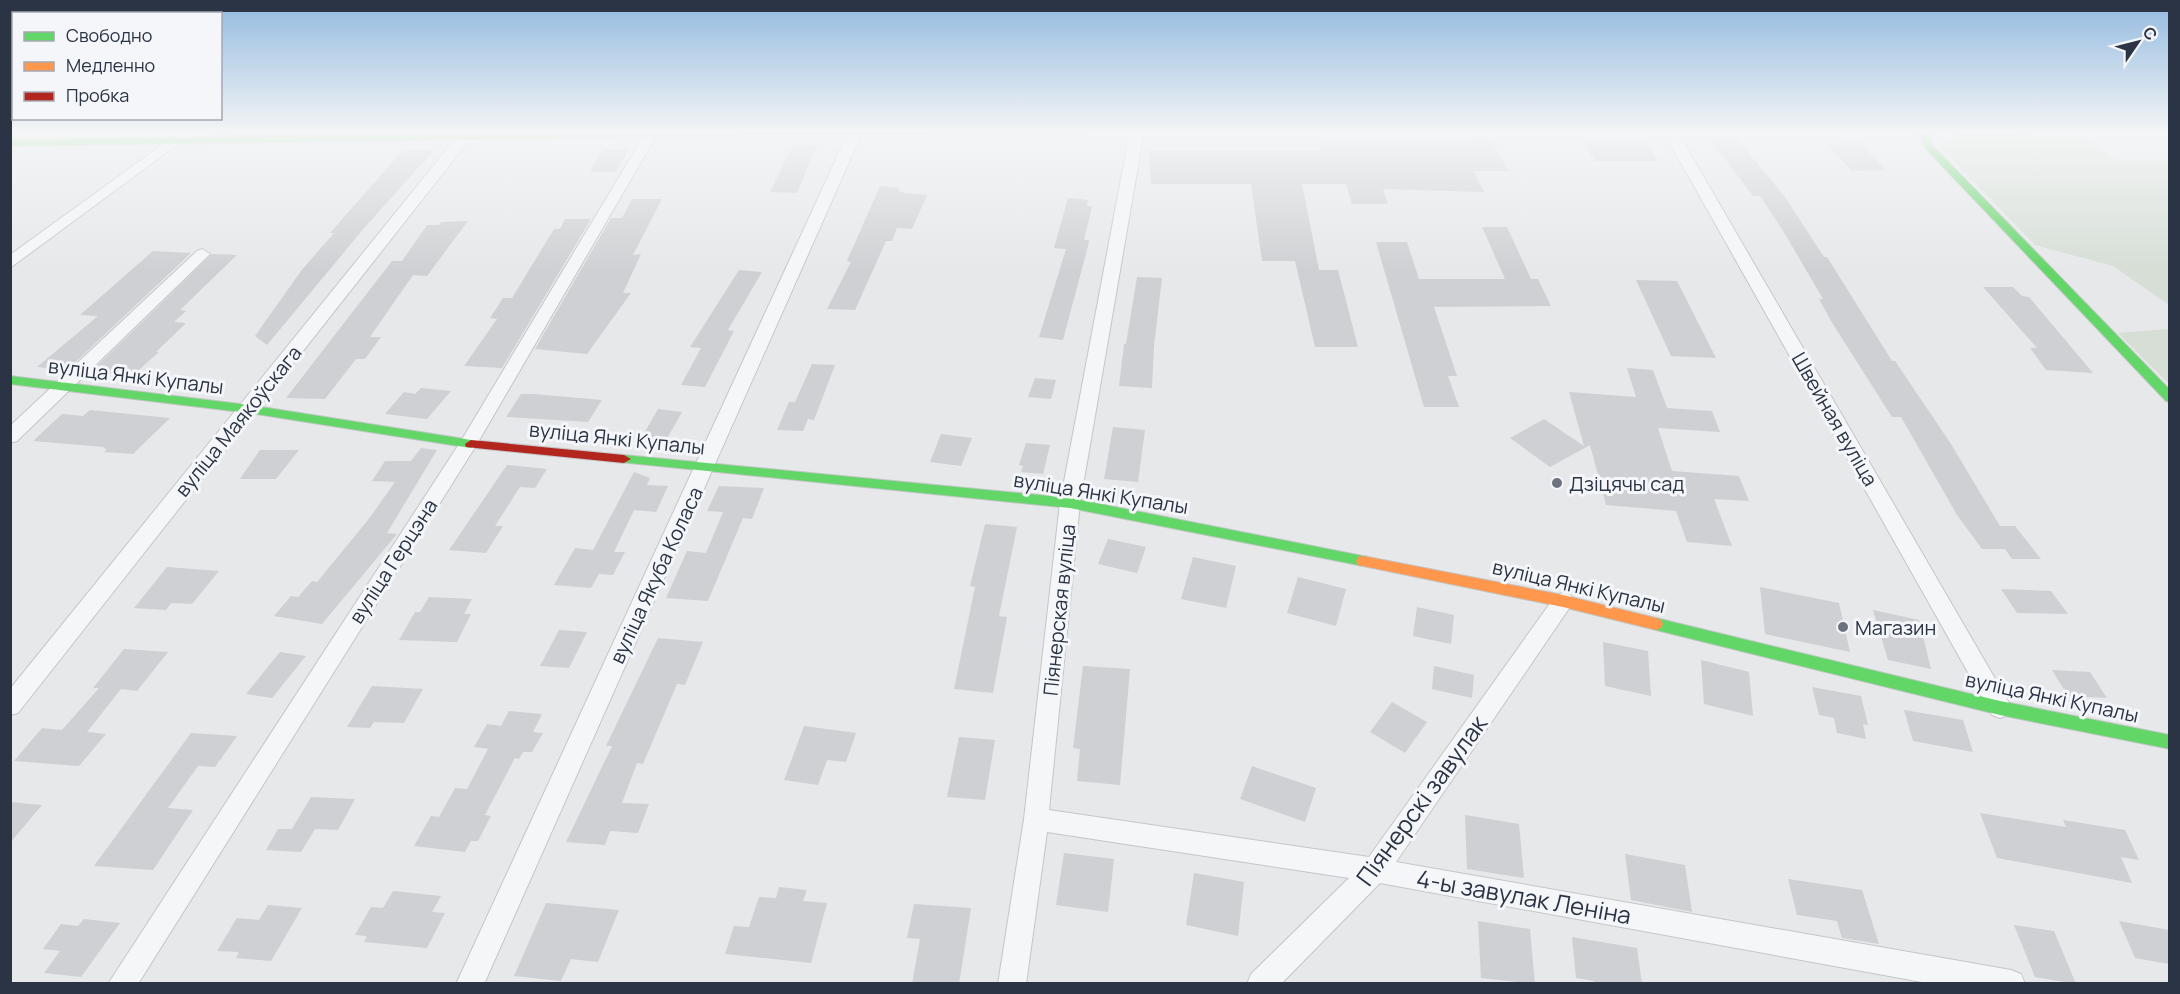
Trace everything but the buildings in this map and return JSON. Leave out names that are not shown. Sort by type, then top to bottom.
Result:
[{"type":"street","points":[[10,263],[124,177]]},
{"type":"street","name":"вуліца Маякоўскага","points":[[10,706],[432,177]]},
{"type":"street","name":"вуліца Герцэна","points":[[122,984],[468,444],[626,177]]},
{"type":"street","name":"вуліца Якуба Коласа","points":[[470,984],[835,177]]},
{"type":"street","name":"Піянерская вуліца","points":[[1012,984],[1036,819],[1070,503],[1129,177]]},
{"type":"street","name":"Швейная вуліца","points":[[1697,177],[2000,708]]},
{"type":"street","points":[[1958,177],[2169,399]]},
{"type":"street","points":[[10,437],[202,254]]},
{"type":"street","name":"вуліца Янкі Купалы","points":[[10,380],[249,409],[468,444],[1070,503],[1563,601],[2000,708],[2169,742]]},
{"type":"street","name":"Піянерскі завулак","points":[[1261,984],[1375,870],[1563,601]]},
{"type":"street","name":"4-ы завулак Леніна","points":[[1036,819],[1375,870],[2011,984]]},
{"type":"shaded area","points":[[1970,177],[2169,177],[2169,305],[2113,266],[2035,245]]},
{"type":"shaded area","points":[[2169,329],[2169,384],[2118,333]]},
{"type":"traffic: fast","points":[[1958,177],[2170,398]]},
{"type":"traffic: fast","points":[[10,380],[249,409],[471,444]]},
{"type":"traffic: fast","points":[[624,459],[1070,503],[1363,561]]},
{"type":"traffic: fast","points":[[1656,624],[2000,708],[2170,742]]},
{"type":"traffic: slow","points":[[1363,561],[1563,601],[1656,624]]},
{"type":"traffic: jam","points":[[471,444],[624,459]]},
{"type":"place","name":"Дзіцячы сад","points":[[1557,483]]},
{"type":"place","name":"Магазин","points":[[1843,627]]}]
